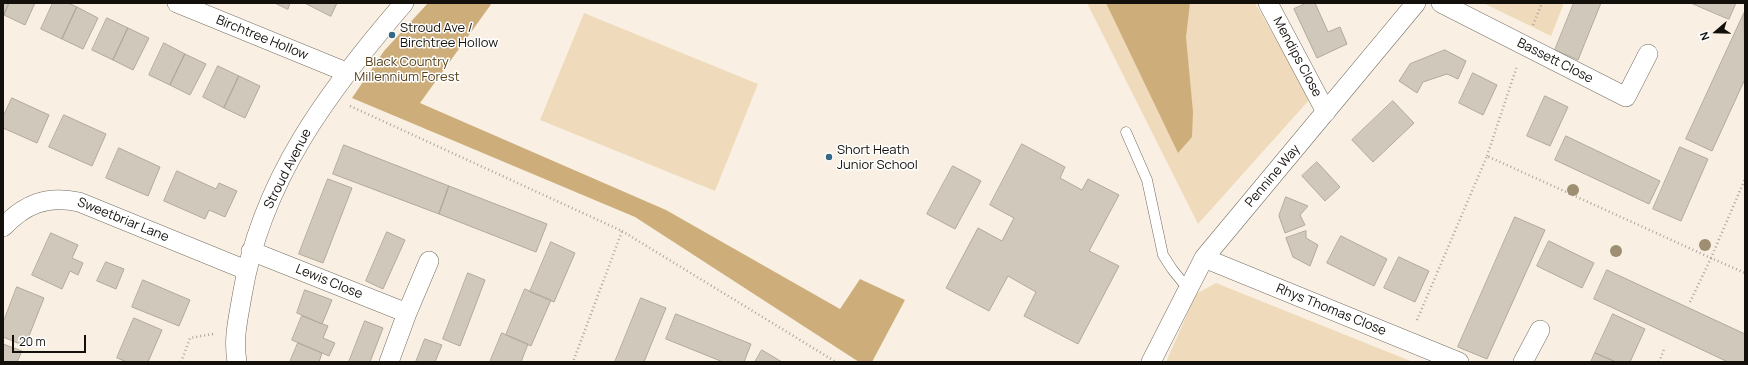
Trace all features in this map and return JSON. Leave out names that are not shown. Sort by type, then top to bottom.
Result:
[{"type":"street","name":"Birchtree Hollow","points":[[177,3],[346,72]]},
{"type":"street","name":"Stroud Avenue","points":[[237,362],[234,345],[246,270],[251,251],[266,211],[289,159],[328,96],[346,72],[404,3]]},
{"type":"street","name":"Mendips Close","points":[[1268,3],[1326,112]]},
{"type":"street","name":"Pennine Way","points":[[1151,362],[1204,258],[1416,3]]},
{"type":"street","name":"Bassett Close","points":[[1441,3],[1626,97],[1648,54]]},
{"type":"street","name":"Sweetbriar Lane","points":[[3,227],[16,214],[31,205],[48,200],[64,198],[79,202],[246,270]]},
{"type":"street","name":"Lewis Close","points":[[251,251],[407,313]]},
{"type":"street","name":"Rhys Thomas Close","points":[[1204,258],[1459,362]]},
{"type":"street","points":[[389,362],[407,313],[429,261]]},
{"type":"street","points":[[1523,362],[1540,330]]},
{"type":"lane","points":[[1126,132],[1147,180],[1163,255],[1188,289]]},
{"type":"path","points":[[1408,342],[1487,156],[1524,45]]},
{"type":"path","points":[[328,96],[622,231],[836,362]]},
{"type":"path","points":[[1487,156],[1745,273]]},
{"type":"path","points":[[1690,302],[1711,258],[1745,179]]},
{"type":"path","points":[[573,362],[622,231]]},
{"type":"path","points":[[181,362],[190,338],[236,331]]},
{"type":"path","points":[[1659,362],[1665,348]]},
{"type":"shaded area","points":[[1087,3],[1255,3],[1310,99],[1198,224]]},
{"type":"shaded area","points":[[1483,3],[1564,3],[1551,36]]},
{"type":"shaded area","points":[[584,13],[758,84],[715,191],[540,120]]},
{"type":"shaded area","points":[[1216,283],[1413,362],[1166,362],[1196,294]]},
{"type":"green space","name":"Black Country Millennium Forest","points":[[428,3],[492,3],[420,103],[666,210],[840,309],[860,279],[905,300],[872,362],[859,362],[635,217],[352,98],[384,51]]},
{"type":"green space","points":[[1106,3],[1190,3],[1186,37],[1193,112],[1192,137],[1178,153]]},
{"type":"building","points":[[3,3],[9,3],[4,15],[3,14]]},
{"type":"building","points":[[9,3],[35,3],[25,25],[4,15]]},
{"type":"building","points":[[53,3],[68,3],[77,7],[62,39],[41,29]]},
{"type":"building","points":[[275,3],[290,3],[288,9]]},
{"type":"building","points":[[305,3],[337,3],[331,16]]},
{"type":"building","points":[[1307,3],[1315,3],[1328,32],[1340,27],[1347,44],[1317,58],[1294,9]]},
{"type":"building","points":[[1574,3],[1601,3],[1578,60],[1555,50]]},
{"type":"building","points":[[1691,3],[1736,3],[1729,19]]},
{"type":"building","points":[[77,7],[98,18],[83,49],[62,39]]},
{"type":"building","points":[[1744,13],[1745,79],[1712,151],[1686,139]]},
{"type":"building","points":[[107,18],[128,28],[113,60],[92,50]]},
{"type":"building","points":[[128,28],[149,38],[133,70],[113,60]]},
{"type":"building","points":[[164,43],[185,54],[170,85],[149,75]]},
{"type":"building","points":[[1445,50],[1466,61],[1458,79],[1447,74],[1423,82],[1417,93],[1399,81],[1410,64]]},
{"type":"building","points":[[185,54],[206,64],[190,95],[170,85]]},
{"type":"building","points":[[218,66],[239,76],[224,108],[203,97]]},
{"type":"building","points":[[1473,73],[1497,85],[1483,115],[1459,103]]},
{"type":"building","points":[[239,76],[260,86],[245,118],[224,108]]},
{"type":"building","points":[[1545,96],[1568,107],[1550,146],[1527,136]]},
{"type":"building","points":[[12,98],[49,115],[37,143],[3,128],[3,117]]},
{"type":"building","points":[[1393,101],[1414,123],[1373,162],[1352,140]]},
{"type":"building","points":[[64,115],[106,134],[92,166],[49,147]]},
{"type":"building","points":[[1566,136],[1660,181],[1649,204],[1555,160]]},
{"type":"building","points":[[1022,144],[1065,167],[1060,178],[1082,190],[1088,179],[1119,195],[1089,251],[1119,266],[1078,344],[1024,316],[1036,292],[1008,276],[989,311],[946,288],[978,228],[1002,241],[1014,218],[990,205]]},
{"type":"building","points":[[344,145],[449,186],[439,214],[333,174]]},
{"type":"building","points":[[1680,147],[1708,159],[1681,221],[1653,209]]},
{"type":"building","points":[[119,148],[160,167],[148,196],[106,178]]},
{"type":"building","points":[[1317,162],[1340,187],[1325,201],[1302,176]]},
{"type":"building","points":[[953,166],[981,181],[955,229],[927,214]]},
{"type":"building","points":[[177,171],[216,189],[219,183],[237,191],[225,217],[209,210],[205,219],[164,201]]},
{"type":"building","points":[[328,179],[352,188],[323,263],[299,254]]},
{"type":"building","points":[[449,186],[547,224],[536,252],[439,214]]},
{"type":"building","points":[[1286,197],[1308,206],[1300,215],[1305,225],[1285,233],[1279,216]]},
{"type":"building","points":[[1515,217],[1545,230],[1487,359],[1458,347]]},
{"type":"building","points":[[1306,231],[1306,238],[1318,245],[1310,266],[1293,257],[1286,238]]},
{"type":"building","points":[[387,232],[405,240],[383,289],[366,281]]},
{"type":"building","points":[[51,233],[78,245],[72,258],[83,263],[78,275],[70,271],[62,289],[32,275]]},
{"type":"building","points":[[1341,236],[1387,259],[1374,286],[1327,263]]},
{"type":"building","points":[[1549,241],[1594,263],[1582,288],[1537,266]]},
{"type":"building","points":[[551,242],[575,253],[554,302],[530,292]]},
{"type":"building","points":[[1399,257],[1429,271],[1415,302],[1384,288]]},
{"type":"building","points":[[106,262],[124,269],[116,289],[97,281]]},
{"type":"building","points":[[1607,270],[1745,334],[1745,362],[1728,362],[1594,299]]},
{"type":"building","points":[[468,273],[485,280],[460,346],[443,339]]},
{"type":"building","points":[[143,280],[190,300],[179,326],[132,307]]},
{"type":"building","points":[[17,287],[44,298],[25,346],[3,337],[3,323]]},
{"type":"building","points":[[525,289],[551,300],[531,346],[506,335]]},
{"type":"building","points":[[305,290],[332,300],[322,324],[297,313]]},
{"type":"building","points":[[641,298],[666,308],[644,362],[615,362]]},
{"type":"building","points":[[676,314],[751,344],[744,362],[723,362],[666,339]]},
{"type":"building","points":[[1613,314],[1645,329],[1630,362],[1616,362],[1595,353]]},
{"type":"building","points":[[302,316],[328,326],[323,338],[335,343],[329,356],[292,340]]},
{"type":"building","points":[[134,318],[162,330],[148,362],[127,362],[117,358]]},
{"type":"building","points":[[365,321],[383,328],[370,362],[349,362]]},
{"type":"building","points":[[502,333],[528,344],[521,362],[490,362]]},
{"type":"building","points":[[425,339],[442,345],[435,362],[416,362]]},
{"type":"building","points":[[298,343],[322,353],[319,362],[290,362]]},
{"type":"building","points":[[3,344],[22,351],[17,362],[3,362]]},
{"type":"building","points":[[762,350],[782,362],[755,362]]},
{"type":"building","points":[[1595,353],[1616,362],[1591,362]]},
{"type":"place","name":"Stroud Ave / Birchtree Hollow","points":[[392,35]]},
{"type":"place","name":"Short Heath Junior School","points":[[829,157]]}]
